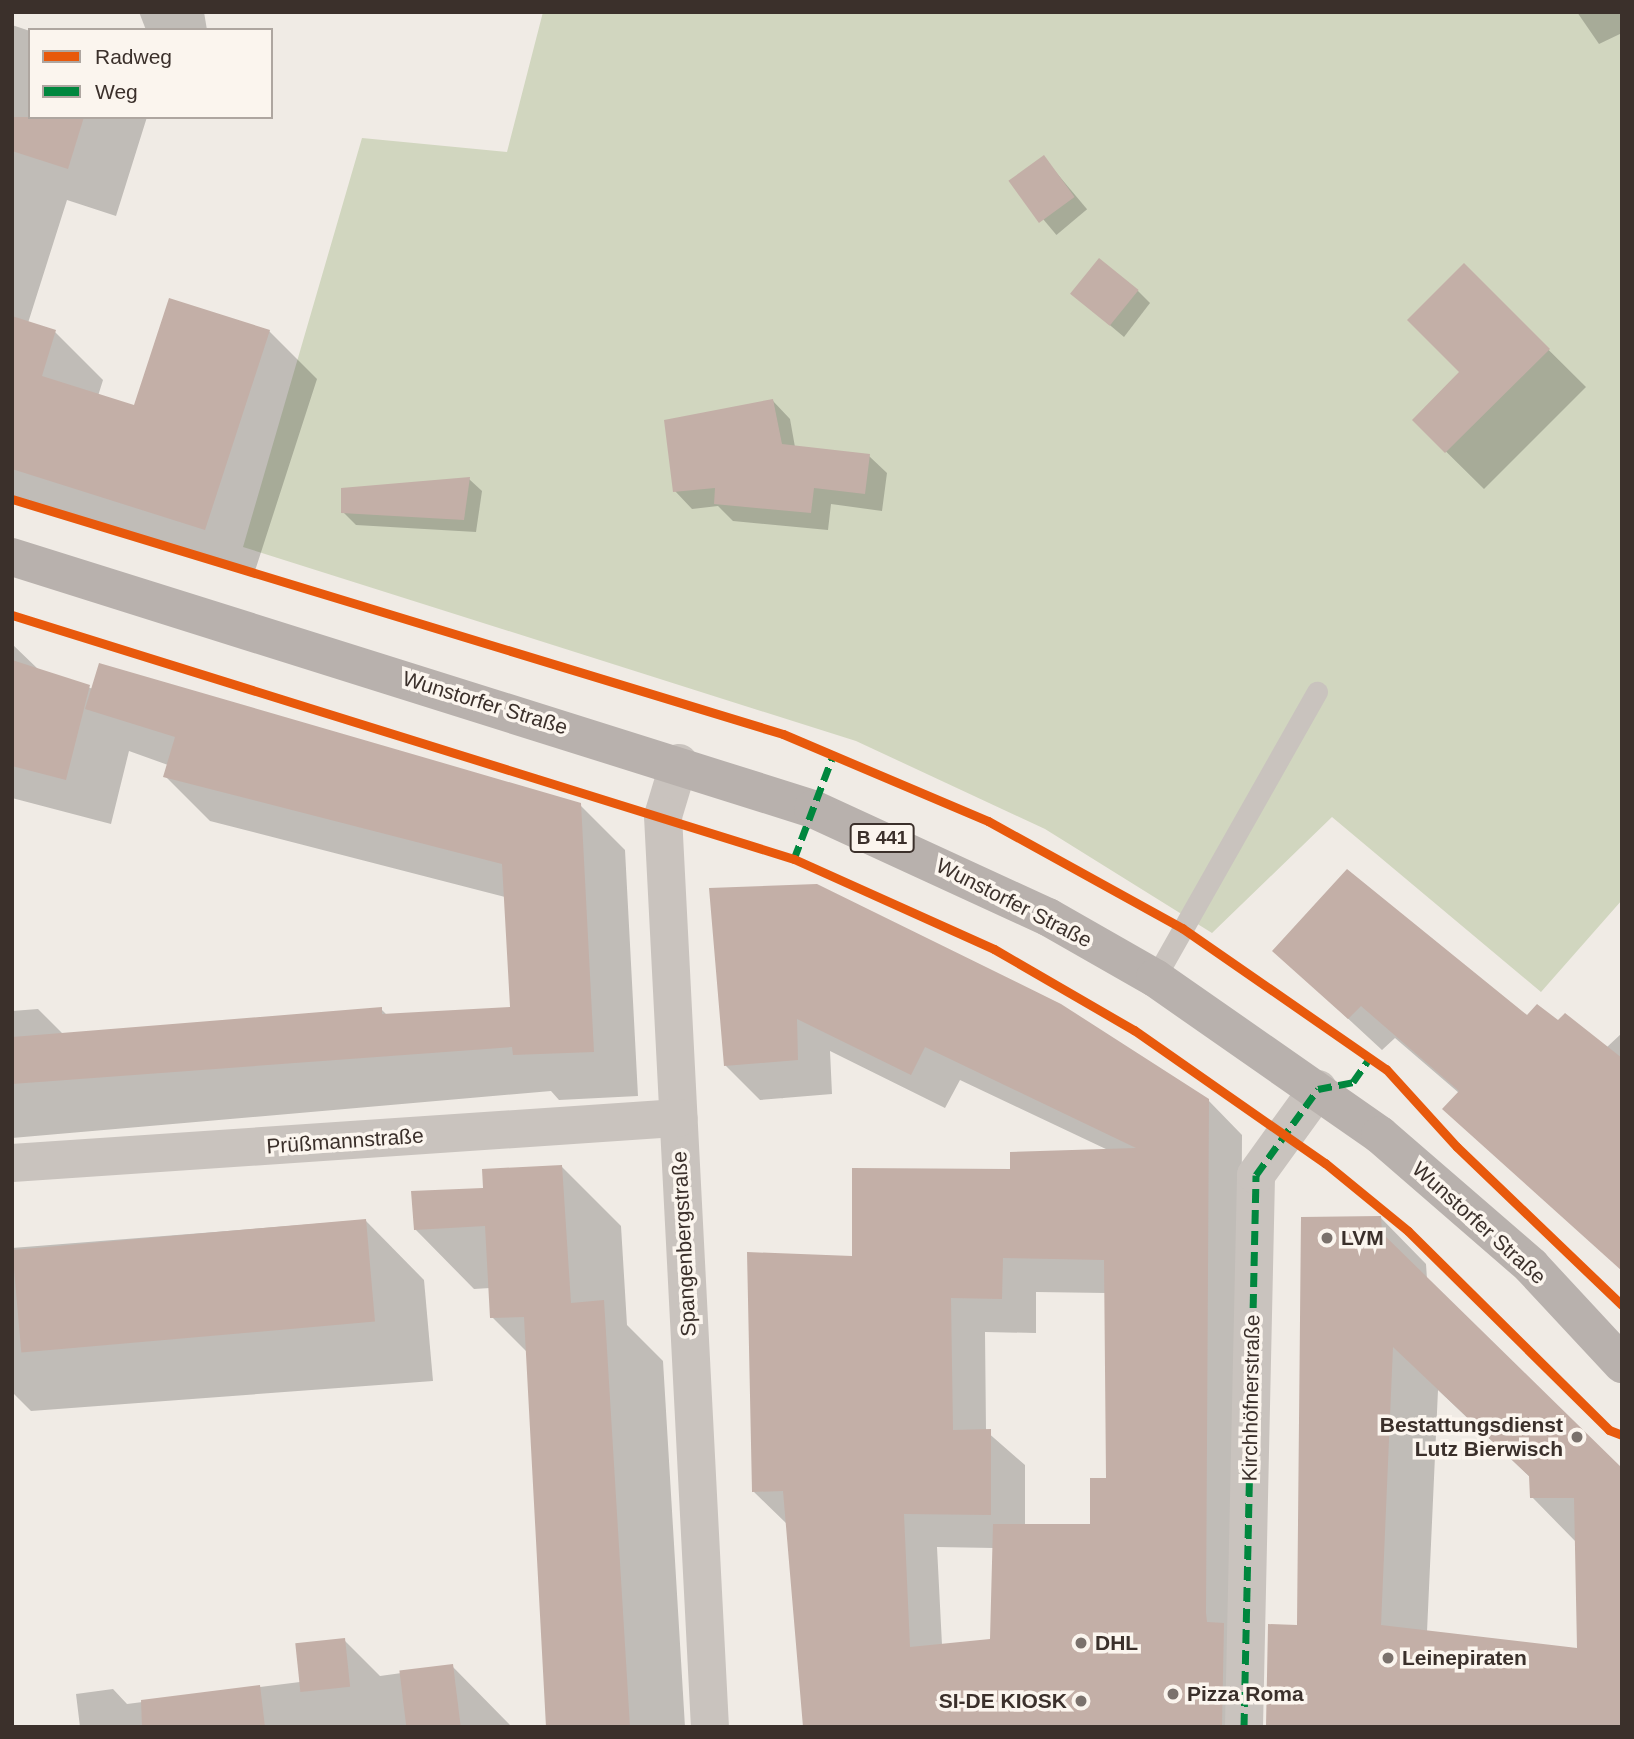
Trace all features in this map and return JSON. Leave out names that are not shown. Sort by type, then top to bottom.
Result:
[{"type":"main road","name":"Wunstorfer Straße","points":[[12,556],[679,764],[913,851],[1155,978],[1318,1089],[1531,1266],[1622,1364]]},
{"type":"street","name":"Spangenbergstraße","points":[[679,764],[663,816],[710,1727]]},
{"type":"street","name":"Kirchhöfnerstraße","points":[[1244,1727],[1256,1175],[1318,1089]]},
{"type":"street","name":"Prüßmannstraße","points":[[12,1163],[678,1118]]},
{"type":"lane","points":[[1155,978],[1317,692]]},
{"type":"green space","points":[[543,12],[1622,12],[1622,900],[1541,992],[1332,817],[1212,933],[1045,829],[856,741],[243,547],[362,138],[507,152]]},
{"type":"building","points":[[12,117],[83,119],[68,169],[12,151]]},
{"type":"building","points":[[1044,155],[1075,197],[1039,223],[1008,181]]},
{"type":"building","points":[[1099,258],[1139,290],[1110,326],[1070,294]]},
{"type":"building","points":[[1464,263],[1550,349],[1445,453],[1412,420],[1459,372],[1407,320]]},
{"type":"building","points":[[169,298],[270,330],[205,530],[12,469],[12,316],[56,330],[42,376],[134,405]]},
{"type":"building","points":[[773,399],[782,444],[870,454],[865,494],[814,488],[811,513],[714,504],[715,488],[673,492],[664,420]]},
{"type":"building","points":[[470,477],[464,520],[341,513],[341,488]]},
{"type":"building","points":[[12,660],[90,685],[66,780],[12,766]]},
{"type":"building","points":[[99,663],[581,803],[594,1052],[513,1055],[512,1047],[12,1084],[12,1037],[382,1007],[382,1014],[510,1007],[502,864],[163,777],[175,737],[85,709]]},
{"type":"building","points":[[1347,869],[1527,1015],[1537,1004],[1558,1020],[1565,1013],[1622,1058],[1622,1271],[1442,1109],[1459,1091],[1361,1006],[1348,1019],[1272,951]]},
{"type":"building","points":[[817,884],[1061,1004],[1209,1099],[1206,1613],[1207,1622],[1224,1623],[1222,1726],[803,1727],[783,1491],[752,1492],[747,1252],[852,1256],[852,1168],[1010,1169],[1010,1152],[1136,1148],[925,1047],[911,1075],[797,1019],[798,1060],[724,1066],[709,888]],"holes":[[[1003,1258],[1104,1260],[1106,1478],[1090,1478],[1090,1524],[993,1524],[990,1639],[910,1647],[904,1514],[991,1515],[991,1429],[953,1430],[951,1298],[1002,1299]]]},
{"type":"building","points":[[562,1165],[571,1303],[604,1300],[630,1727],[546,1727],[524,1317],[490,1318],[485,1226],[414,1230],[411,1191],[483,1188],[482,1169]]},
{"type":"building","points":[[1381,1216],[1382,1233],[1622,1468],[1622,1727],[1266,1726],[1268,1624],[1297,1625],[1301,1217]],"holes":[[[1393,1347],[1529,1476],[1530,1498],[1574,1498],[1577,1648],[1381,1625]]]},
{"type":"building","points":[[366,1219],[375,1322],[21,1353],[12,1250]]},
{"type":"building","points":[[345,1638],[350,1687],[300,1692],[295,1643]]},
{"type":"building","points":[[453,1664],[461,1727],[406,1727],[399,1671]]},
{"type":"building","points":[[260,1685],[265,1727],[142,1727],[141,1700]]},
{"type":"marked path","points":[[794,859],[833,756]]},
{"type":"marked path","points":[[1244,1727],[1256,1175],[1318,1089],[1353,1082],[1370,1058]]},
{"type":"cycle path","points":[[12,499],[783,734],[988,821],[1182,928],[1386,1069],[1457,1147],[1622,1305]]},
{"type":"cycle path","points":[[12,615],[794,859],[994,949],[1134,1030],[1325,1163],[1408,1231],[1609,1430],[1622,1435]]},
{"type":"place","name":"LVM","points":[[1327,1238]]},
{"type":"place","name":"Bestattungsdienst Lutz Bierwisch","points":[[1577,1437]]},
{"type":"place","name":"DHL","points":[[1081,1643]]},
{"type":"place","name":"Leinepiraten","points":[[1388,1658]]},
{"type":"place","name":"Pizza Roma","points":[[1173,1694]]},
{"type":"place","name":"SI-DE KIOSK","points":[[1081,1701]]}]
